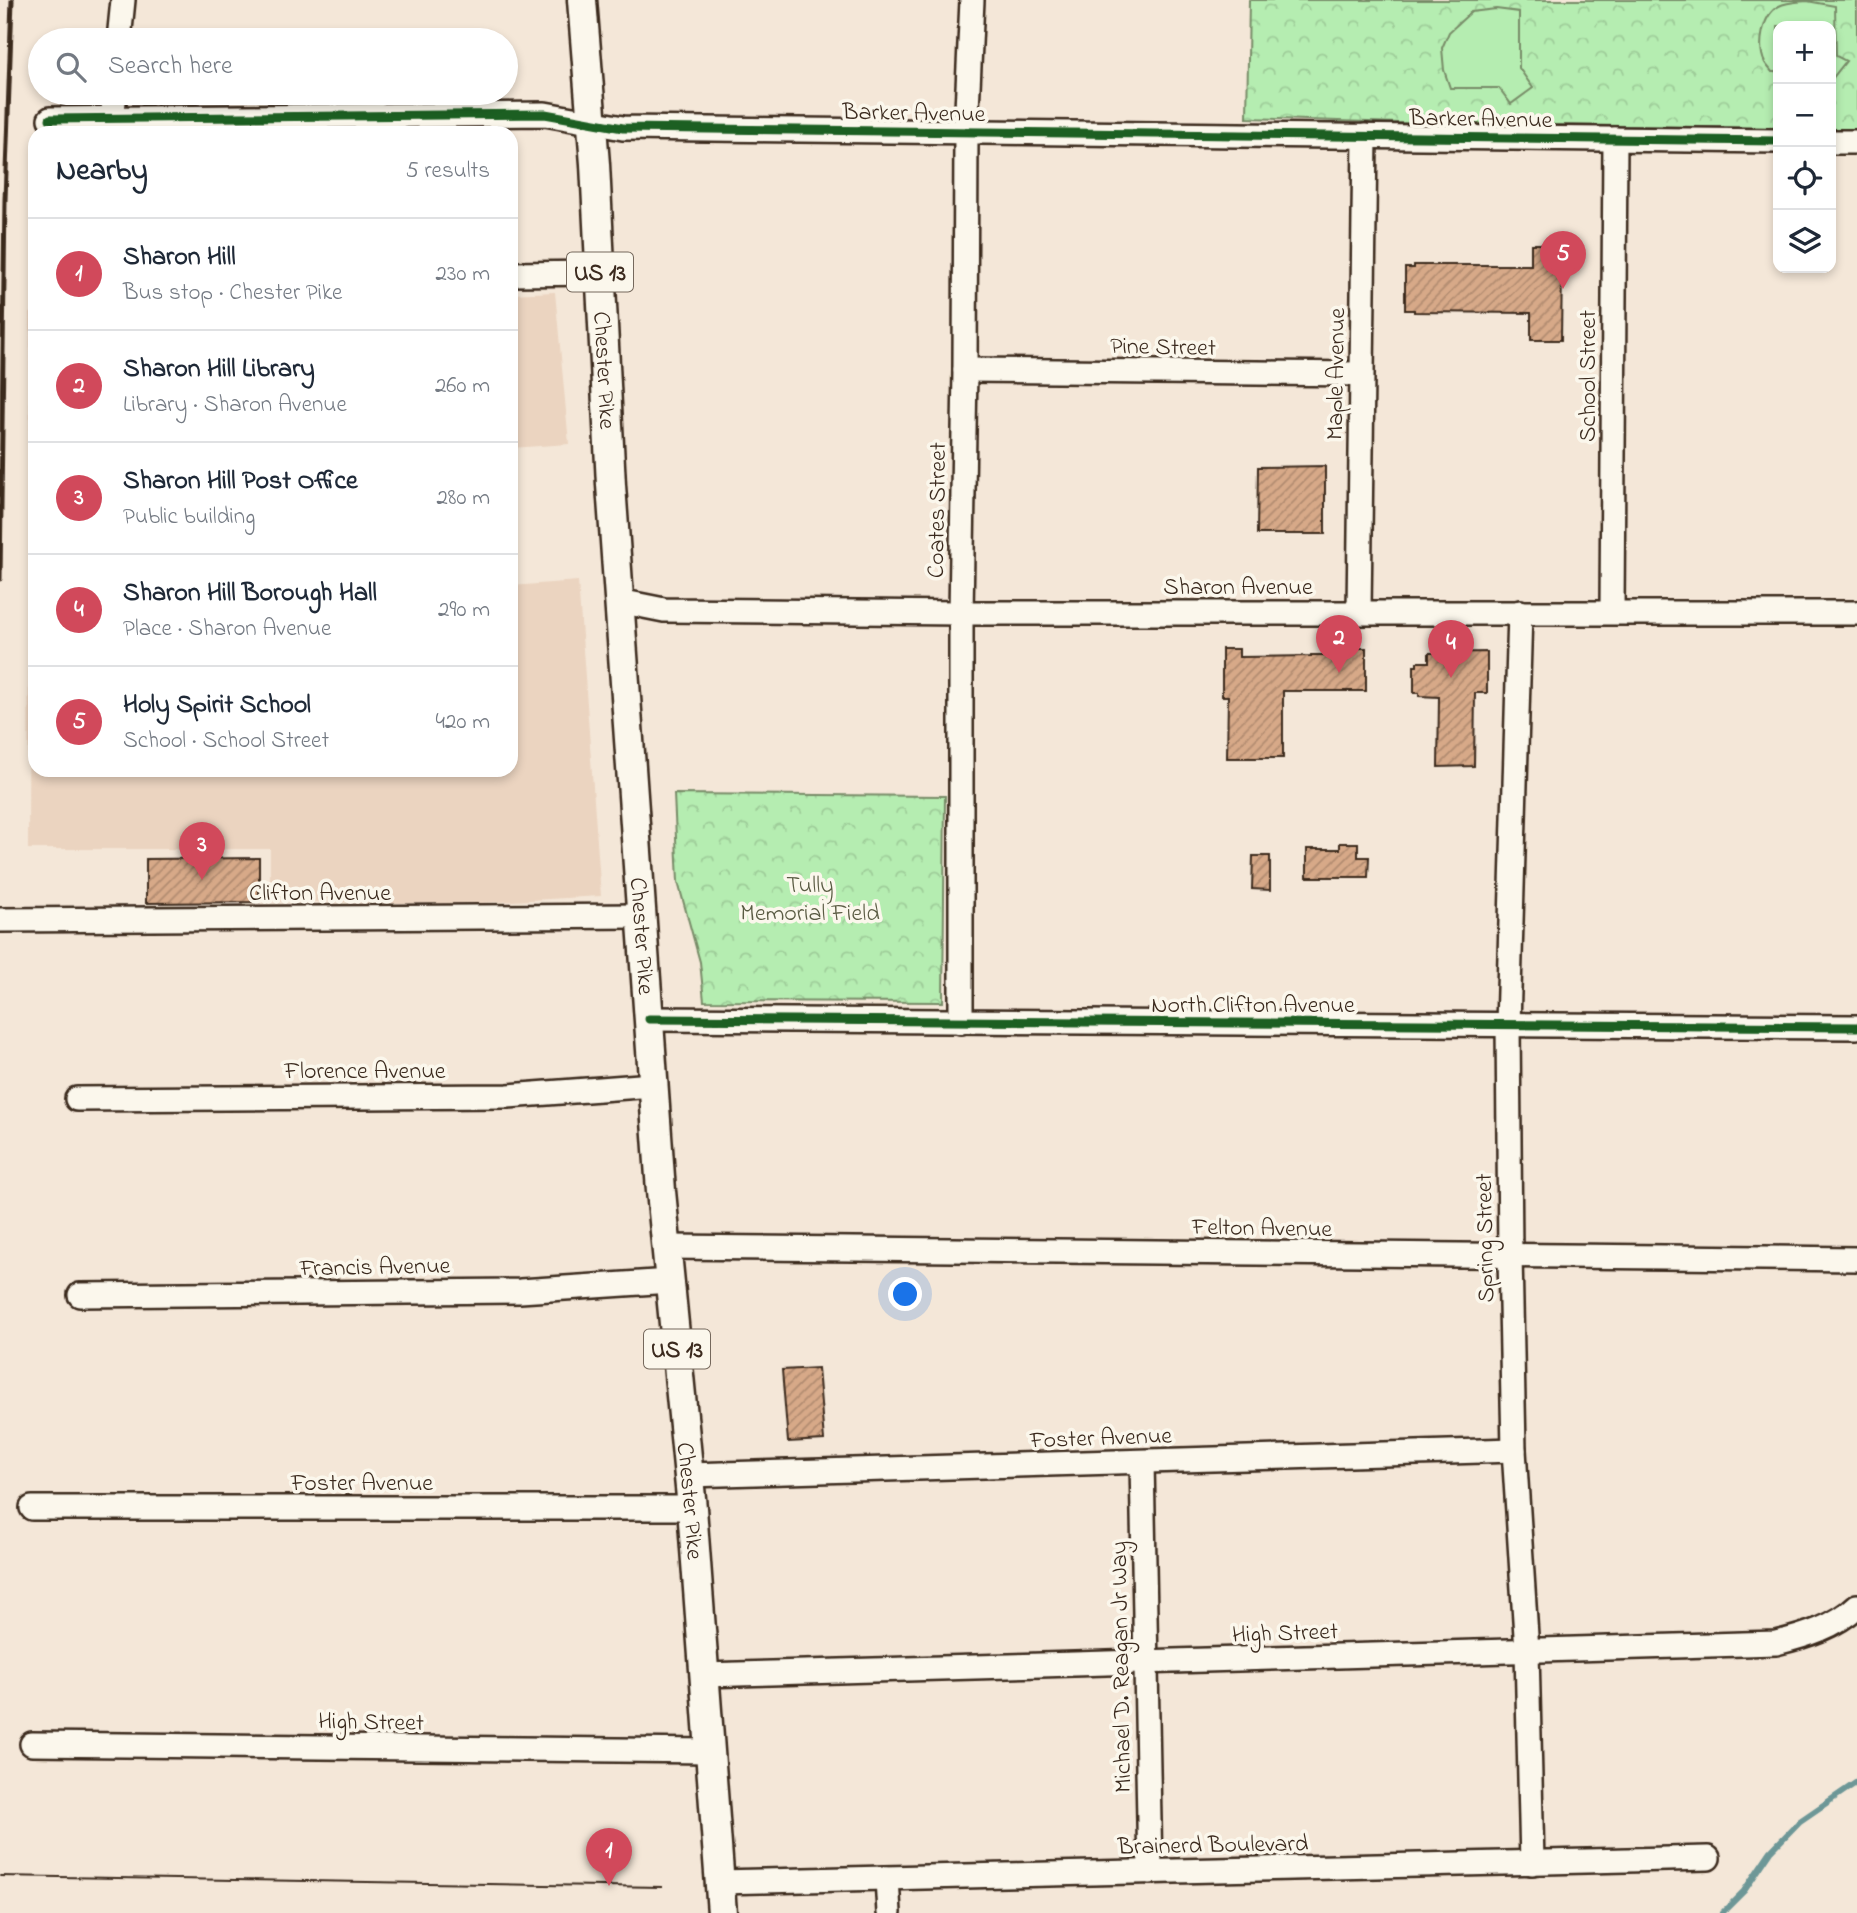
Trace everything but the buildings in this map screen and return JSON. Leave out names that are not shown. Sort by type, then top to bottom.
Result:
[{"type":"main road","name":"Chester Pike","points":[[582,0],[592,122],[619,601],[653,1085],[692,1508],[722,1913]]},
{"type":"street","points":[[120,28],[123,0]]},
{"type":"street","name":"Coates Street","points":[[961,1022],[961,612],[966,132],[972,0]]},
{"type":"street","points":[[112,119],[114,105]]},
{"type":"street","name":"Barker Avenue","points":[[50,120],[545,114],[623,128],[1773,141]]},
{"type":"street","name":"Maple Avenue","points":[[1359,612],[1365,136]]},
{"type":"street","name":"School Street","points":[[1612,612],[1615,139]]},
{"type":"street","points":[[1836,142],[1857,142]]},
{"type":"street","points":[[518,274],[600,273]]},
{"type":"street","name":"Pine Street","points":[[965,370],[1360,374]]},
{"type":"street","name":"Sharon Avenue","points":[[619,601],[664,610],[1857,613]]},
{"type":"street","name":"Spring Street","points":[[1520,612],[1508,1025],[1510,1255],[1514,1450],[1527,1651],[1532,1863]]},
{"type":"street","name":"Clifton Avenue","points":[[0,920],[641,916]]},
{"type":"street","name":"North Clifton Avenue","points":[[649,1019],[1857,1027]]},
{"type":"street","name":"Florence Avenue","points":[[77,1098],[508,1096],[653,1085]]},
{"type":"street","name":"Felton Avenue","points":[[666,1247],[1857,1259]]},
{"type":"street","name":"Francis Avenue","points":[[80,1295],[520,1291],[670,1280]]},
{"type":"street","name":"Foster Avenue","points":[[689,1475],[1514,1450]]},
{"type":"street","name":"Michael D. Reagan Jr Way","points":[[1142,1462],[1150,1872]]},
{"type":"street","name":"Foster Avenue","points":[[32,1508],[692,1508]]},
{"type":"street","name":"High Street","points":[[704,1675],[1776,1643],[1804,1637],[1822,1629],[1857,1606]]},
{"type":"street","name":"High Street","points":[[32,1744],[710,1751]]},
{"type":"street","name":"Brainerd Boulevard","points":[[719,1882],[1708,1858]]},
{"type":"street","points":[[887,1878],[889,1913]]},
{"type":"shaded area","points":[[555,292],[569,444],[518,448],[518,294]]},
{"type":"shaded area","points":[[578,581],[601,896],[463,904],[270,901],[270,849],[28,849],[28,777],[518,777],[518,585]]},
{"type":"green space","points":[[1249,0],[1857,0],[1857,130],[1836,129],[1836,21],[1773,21],[1773,128],[1399,123],[1247,118]]},
{"type":"green space","points":[[1807,1],[1835,6],[1835,21],[1773,21],[1772,72],[1765,63],[1761,40],[1765,24],[1773,10],[1786,4]]},
{"type":"green space","points":[[1496,9],[1519,12],[1519,68],[1533,88],[1511,104],[1499,88],[1450,88],[1444,70],[1442,48],[1449,32],[1471,12]]},
{"type":"green space","points":[[1836,56],[1846,61],[1836,74]]},
{"type":"green space","name":"Tully Memorial Field","points":[[674,794],[945,796],[943,1002],[704,1001],[700,962],[678,882]]},
{"type":"waterway","points":[[1722,1913],[1744,1891],[1771,1851],[1800,1821],[1857,1782]]},
{"type":"tram line","points":[[0,1876],[662,1887]]},
{"type":"railway","points":[[0,579],[5,200],[12,0]]},
{"type":"cycle path","points":[[50,119],[545,114],[623,128],[1773,141]]},
{"type":"cycle path","points":[[649,1019],[1857,1027]]},
{"type":"place","name":"Holy Spirit School","points":[[1563,289]]},
{"type":"place","name":"Sharon Hill Library","points":[[1339,673]]},
{"type":"place","name":"Sharon Hill Borough Hall","points":[[1451,678]]},
{"type":"place","name":"Sharon Hill Post Office","points":[[202,880]]},
{"type":"place","name":"Sharon Hill","points":[[609,1886]]}]
